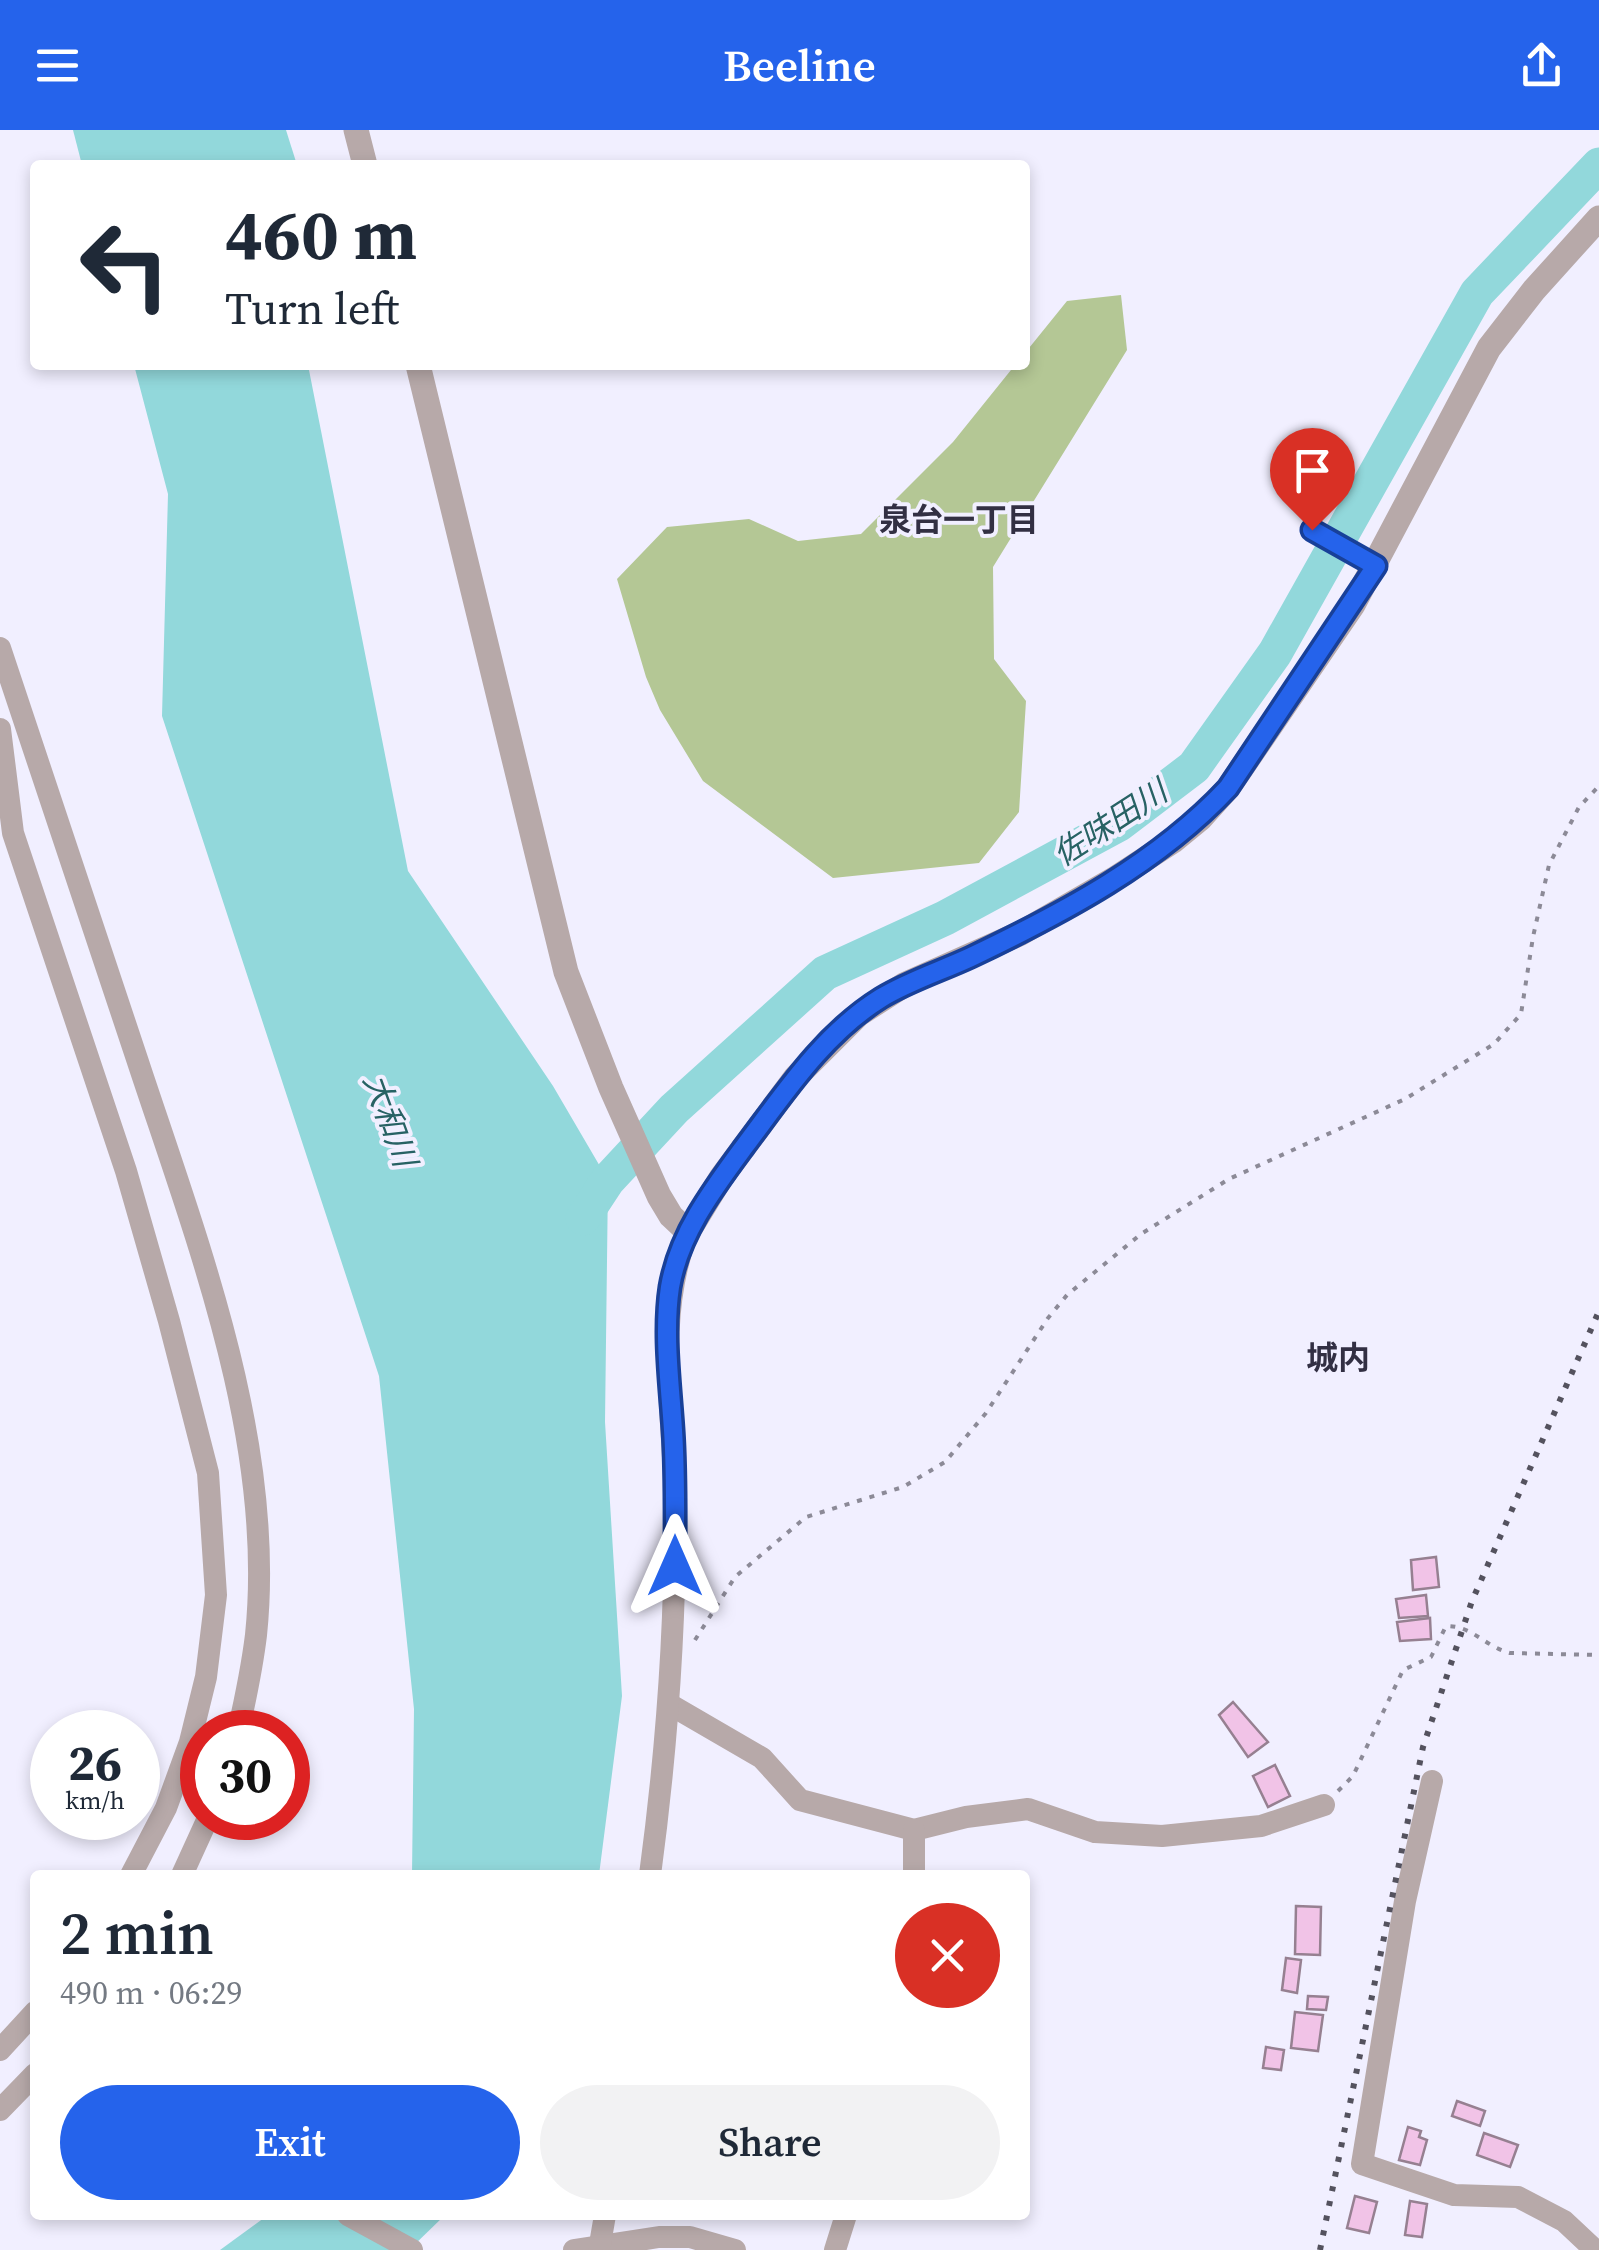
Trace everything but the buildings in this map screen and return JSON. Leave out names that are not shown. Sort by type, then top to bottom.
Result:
[{"type":"street","points":[[356,130],[364,160]]},
{"type":"street","points":[[651,1870],[669,1704],[676,1510],[667,1320],[670,1284],[688,1232],[721,1178],[796,1077],[859,1014],[904,986],[1068,907],[1173,841],[1201,818],[1240,772],[1370,563],[1489,348],[1534,290],[1599,218]]},
{"type":"street","points":[[419,370],[556,939],[576,1003],[660,1196],[688,1232]]},
{"type":"street","points":[[1312,530],[1370,563]]},
{"type":"street","points":[[2,660],[176,1176],[246,1432],[256,1506],[258,1572],[256,1635],[242,1710]]},
{"type":"street","points":[[0,730],[14,833],[126,1172],[170,1321],[208,1473],[216,1595],[206,1677],[190,1742],[166,1808],[134,1870]]},
{"type":"street","points":[[669,1704],[762,1758],[800,1800],[914,1830],[966,1816],[1028,1809],[1095,1832],[1162,1836],[1261,1826],[1324,1805]]},
{"type":"street","points":[[1432,1781],[1405,1900],[1362,2164],[1454,2195],[1518,2196],[1564,2221],[1595,2250]]},
{"type":"street","points":[[914,1830],[914,1870]]},
{"type":"street","points":[[184,1870],[198,1840]]},
{"type":"street","points":[[0,2050],[30,2024]]},
{"type":"street","points":[[0,2110],[30,2079]]},
{"type":"street","points":[[357,2220],[412,2250]]},
{"type":"street","points":[[602,2249],[604,2220]]},
{"type":"street","points":[[835,2250],[844,2220]]},
{"type":"street","points":[[574,2250],[602,2249],[659,2237],[690,2237],[735,2250]]},
{"type":"path","points":[[693,1643],[735,1577],[806,1517],[903,1487],[946,1462],[986,1413],[1067,1295],[1140,1234],[1230,1179],[1406,1099],[1494,1044],[1521,1014],[1549,865],[1579,807],[1599,786]]},
{"type":"path","points":[[1324,1805],[1353,1776],[1403,1670],[1431,1657],[1446,1626],[1463,1626],[1496,1649],[1510,1653],[1599,1655]]},
{"type":"shaded area","points":[[1121,295],[1127,350],[993,567],[994,659],[1026,701],[1019,812],[979,863],[833,878],[703,781],[660,710],[646,677],[617,579],[667,527],[749,519],[798,541],[861,534],[953,442],[1011,370],[1030,370],[1030,347],[1067,301]]},
{"type":"water","points":[[73,130],[286,130],[295,160],[81,160]]},
{"type":"water","name":"大和川","points":[[135,370],[309,370],[408,871],[553,1086],[608,1180],[605,1422],[622,1696],[600,1870],[412,1870],[414,1709],[379,1376],[162,716],[168,494]]},
{"type":"water","points":[[261,2220],[440,2220],[409,2250],[220,2250]]},
{"type":"waterway","name":"佐味田川","points":[[583,1218],[608,1180],[674,1109],[825,973],[945,918],[1119,824],[1194,767],[1275,653],[1477,293],[1599,165]]},
{"type":"railway","points":[[1320,2250],[1423,1747],[1472,1601],[1599,1311]]},
{"type":"district","name":"泉台一丁目","points":[[959,520]]},
{"type":"district","name":"城内","points":[[1338,1358]]},
{"type":"route","points":[[675,1566],[667,1320],[670,1284],[688,1232],[721,1178],[796,1077],[859,1014],[904,986],[1068,907],[1173,841],[1201,818],[1228,788],[1376,566],[1312,530]]}]
